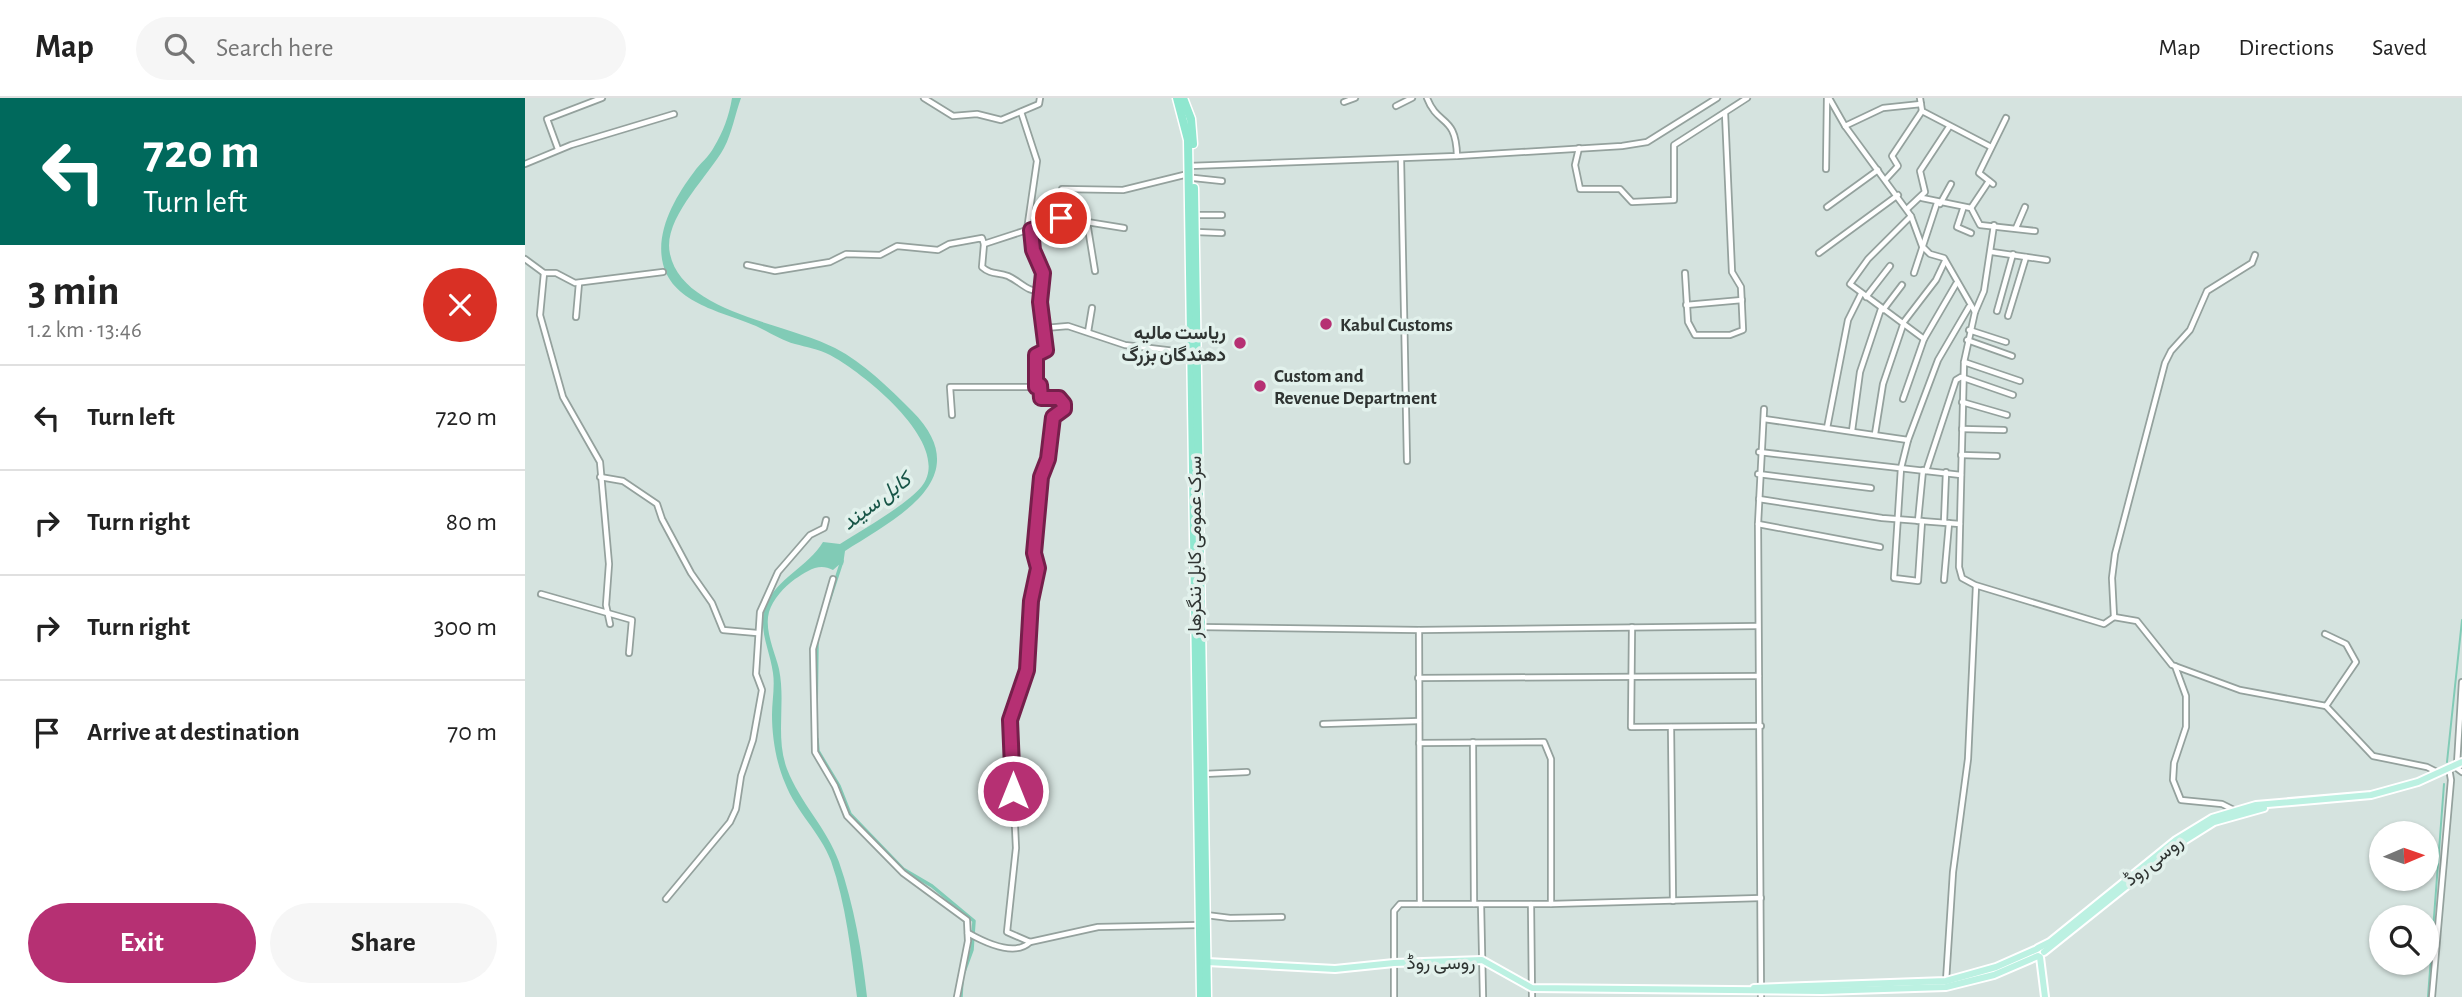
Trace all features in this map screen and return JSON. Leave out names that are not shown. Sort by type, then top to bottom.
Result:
[{"type":"highway","name":"سرک عمومی کابل ننگرهار","points":[[1177,98],[1185,121],[1195,215],[1201,830],[1207,997]]},
{"type":"highway","name":"سرک عمومی کابل ننگرهار","points":[[1183,98],[1191,119],[1191,353],[1203,774],[1199,925],[1201,997]]},
{"type":"main road","name":"روسی روڈ","points":[[2040,953],[2176,840],[2212,818],[2234,810],[2371,795],[2456,765]]},
{"type":"main road","name":"روسی روڈ","points":[[1207,962],[1335,969],[1394,963],[1482,960],[1532,988],[1885,993],[1946,984],[2040,953],[2189,837],[2214,822],[2235,814],[2283,805]]},
{"type":"main road","points":[[2040,953],[2045,997]]},
{"type":"main road","name":"روسی روڈ","points":[[1759,990],[1946,984]]},
{"type":"street","points":[[558,149],[547,119],[602,98]]},
{"type":"street","points":[[924,98],[953,116],[977,114],[1001,120],[1039,104],[1040,98]]},
{"type":"street","points":[[1344,102],[1355,98]]},
{"type":"street","points":[[1396,106],[1412,98]]},
{"type":"street","points":[[1427,98],[1430,106],[1456,134],[1457,156]]},
{"type":"street","points":[[1061,224],[1062,189],[1123,190],[1191,171],[1647,142],[1717,98]]},
{"type":"street","points":[[1579,148],[1575,165],[1580,189],[1620,189],[1632,202],[1674,200],[1674,145],[1747,98]]},
{"type":"street","points":[[1828,98],[1845,126],[1907,209],[1922,246],[1945,261],[1969,307],[1975,313]]},
{"type":"street","points":[[1826,169],[1828,98]]},
{"type":"street","points":[[1845,126],[1883,108],[1921,101],[1922,111],[1892,156],[1898,166],[1886,179]]},
{"type":"street","points":[[1922,111],[1949,127],[1966,131],[1991,147]]},
{"type":"street","points":[[1021,112],[1037,161],[1029,230],[1033,250],[1043,273],[1040,302],[1046,350],[1036,355],[1036,387]]},
{"type":"street","points":[[1685,273],[1688,322],[1695,335],[1730,335],[1743,330],[1741,287],[1732,272],[1725,113]]},
{"type":"street","points":[[525,164],[558,149],[674,114]]},
{"type":"street","points":[[1922,198],[1963,209],[1971,208],[1991,183],[1979,173],[2006,118]]},
{"type":"street","points":[[1907,209],[1922,198],[1926,187],[1920,170],[1949,127]]},
{"type":"street","points":[[1401,159],[1407,461]]},
{"type":"street","points":[[1827,207],[1878,170]]},
{"type":"street","points":[[1191,171],[1222,181]]},
{"type":"street","points":[[1914,273],[1938,203],[1951,184]]},
{"type":"street","points":[[1819,253],[1898,195]]},
{"type":"street","points":[[2016,228],[2025,206]]},
{"type":"street","points":[[1971,208],[1980,225],[2035,231]]},
{"type":"street","points":[[1963,209],[1957,227],[1971,233]]},
{"type":"street","points":[[1195,215],[1222,215]]},
{"type":"street","points":[[1911,216],[1851,280],[1851,286],[1924,339]]},
{"type":"street","points":[[985,244],[1029,230],[1061,224],[1087,222],[1124,228]]},
{"type":"street","points":[[1087,222],[1095,271]]},
{"type":"street","points":[[1994,225],[1984,291],[1969,330],[1964,362],[1960,524],[1962,578],[1975,585],[2104,624],[2114,617],[2137,621],[2175,666],[2186,696],[2186,727],[2174,763],[2173,780],[2181,800],[2222,804],[2234,810]]},
{"type":"street","points":[[1195,232],[1222,233]]},
{"type":"street","points":[[747,265],[775,271],[830,262],[846,254],[880,255],[897,246],[938,250],[949,244],[982,238],[985,244],[982,267],[990,274],[1008,276],[1034,292],[1043,292]]},
{"type":"street","points":[[1992,252],[2047,260]]},
{"type":"street","points":[[1997,311],[2013,254]]},
{"type":"street","points":[[2114,617],[2112,578],[2115,554],[2165,363],[2171,351],[2190,330],[2207,291],[2252,263],[2255,255]]},
{"type":"street","points":[[2008,316],[2026,257]]},
{"type":"street","points":[[525,259],[544,273],[556,273],[579,283],[613,276],[663,272]]},
{"type":"street","points":[[1875,435],[1883,384],[1903,324],[1936,280],[1945,261]]},
{"type":"street","points":[[1827,429],[1848,320],[1863,296],[1890,266]]},
{"type":"street","points":[[544,273],[541,315],[563,397],[599,458],[608,556],[606,605],[611,616],[610,624]]},
{"type":"street","points":[[576,317],[579,283]]},
{"type":"street","points":[[1903,399],[1924,339],[1956,284]]},
{"type":"street","points":[[1852,431],[1860,372],[1882,310],[1902,285]]},
{"type":"street","points":[[1686,305],[1742,300]]},
{"type":"street","points":[[1969,307],[1938,360],[1908,440],[1901,468],[1893,578],[1916,582],[1924,471],[1956,380],[1963,379],[2013,395]]},
{"type":"street","points":[[1088,332],[1092,308]]},
{"type":"street","points":[[1045,328],[1068,326],[1125,345],[1191,353]]},
{"type":"street","points":[[1969,330],[2005,342]]},
{"type":"street","points":[[1967,340],[2012,356]]},
{"type":"street","points":[[1964,362],[2020,381]]},
{"type":"street","points":[[952,415],[950,387],[1040,385],[1041,398],[1059,398],[1064,404],[1064,409],[1053,417],[1048,459],[1041,477],[1034,553],[1038,568],[1031,601],[1027,670],[1010,720],[1016,848],[1007,932],[1028,944]]},
{"type":"street","points":[[1962,402],[2007,415]]},
{"type":"street","points":[[1759,990],[1761,726],[1758,474],[1764,409]]},
{"type":"street","points":[[1763,419],[1908,440]]},
{"type":"street","points":[[1962,429],[2004,430]]},
{"type":"street","points":[[1759,452],[1961,475]]},
{"type":"street","points":[[1961,455],[1997,456]]},
{"type":"street","points":[[1944,580],[1946,472]]},
{"type":"street","points":[[1758,474],[1871,488]]},
{"type":"street","points":[[600,477],[622,481],[657,504],[662,519],[691,573],[712,603],[723,630],[757,632]]},
{"type":"street","points":[[1759,499],[1897,519],[1960,524]]},
{"type":"street","points":[[666,899],[730,822],[736,809],[741,776],[753,740],[762,691],[756,674],[760,612],[778,572],[810,535],[824,528],[826,520]]},
{"type":"street","points":[[1758,524],[1880,547]]},
{"type":"street","points":[[833,579],[813,649],[815,752],[835,786],[847,816],[903,873],[963,915],[969,926],[957,997]]},
{"type":"street","points":[[1946,984],[1953,873],[1968,759],[1978,588],[1975,585]]},
{"type":"street","points":[[541,594],[632,620],[629,653]]},
{"type":"street","points":[[1198,627],[1419,630],[1758,626]]},
{"type":"street","points":[[1632,627],[1631,727],[1761,726]]},
{"type":"street","points":[[1419,630],[1420,904]]},
{"type":"street","points":[[2325,634],[2346,644],[2355,662],[2326,706]]},
{"type":"street","points":[[2175,666],[2240,690],[2326,706],[2372,756],[2427,767],[2438,773]]},
{"type":"street","points":[[1418,678],[1759,676]]},
{"type":"street","points":[[2432,997],[2462,682]]},
{"type":"street","points":[[1323,724],[1419,721]]},
{"type":"street","points":[[1671,727],[1672,901]]},
{"type":"street","points":[[1419,743],[1544,741],[1549,748],[1551,904]]},
{"type":"street","points":[[1473,742],[1474,904]]},
{"type":"street","points":[[2456,765],[2462,772]]},
{"type":"street","points":[[1203,774],[1247,772]]},
{"type":"street","points":[[1394,997],[1396,905],[1761,898]]},
{"type":"street","points":[[1481,904],[1483,997]]},
{"type":"street","points":[[1531,904],[1532,997]]},
{"type":"street","points":[[1206,915],[1282,917]]},
{"type":"street","points":[[968,933],[996,945],[1019,948],[1098,928],[1199,925]]},
{"type":"street","points":[[1671,989],[1671,997]]},
{"type":"shaded area","points":[[732,98],[741,98],[727,142],[679,213],[673,227],[669,241],[670,254],[679,274],[695,290],[716,303],[740,314],[815,339],[866,368],[912,411],[930,435],[937,456],[934,476],[923,494],[886,525],[845,551],[843,565],[841,563],[833,570],[823,567],[813,569],[791,582],[773,602],[768,619],[781,682],[783,757],[792,781],[828,838],[839,862],[857,929],[867,997],[857,997],[844,911],[831,861],[795,803],[779,767],[772,723],[773,673],[763,622],[766,605],[777,587],[809,559],[823,542],[840,544],[896,509],[922,486],[929,469],[926,450],[915,431],[900,411],[862,377],[826,353],[790,342],[701,305],[677,289],[669,278],[661,252],[668,215],[687,182],[710,154],[723,130]]},
{"type":"waterway","points":[[829,601],[842,561]]},
{"type":"waterway","points":[[2447,762],[2462,620]]},
{"type":"waterway","points":[[816,718],[817,642]]},
{"type":"waterway","points":[[817,739],[818,751],[839,786],[850,814],[903,869],[932,886],[974,921],[972,950],[964,972]]},
{"type":"waterway","points":[[2428,997],[2444,784]]},
{"type":"waterway","points":[[961,997],[962,979]]},
{"type":"place","name":"Kabul Customs","points":[[1326,324]]},
{"type":"place","name":"ریاست مالیه دهندگان بزرگ","points":[[1240,343]]},
{"type":"place","name":"Custom and Revenue Department","points":[[1260,386]]},
{"type":"route","points":[[1013,791],[1010,720],[1027,670],[1031,601],[1038,568],[1034,553],[1041,477],[1048,459],[1053,417],[1064,409],[1064,401],[1059,398],[1041,398],[1040,385],[1036,387],[1036,355],[1046,350],[1040,302],[1043,273],[1033,250],[1031,230],[1061,224],[1061,218]]},
{"type":"water label","name":"کابل سيند","points":[[876,501]]}]
